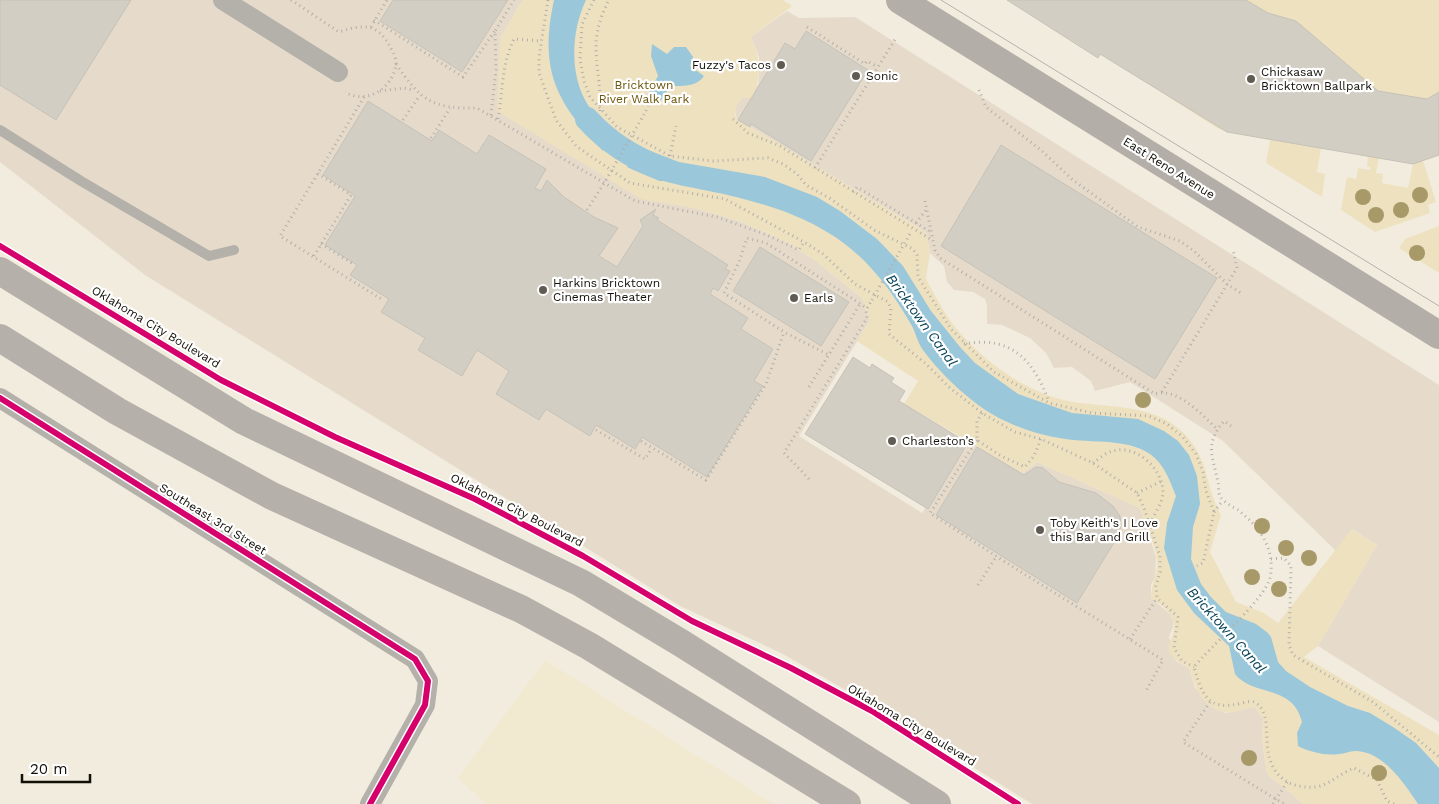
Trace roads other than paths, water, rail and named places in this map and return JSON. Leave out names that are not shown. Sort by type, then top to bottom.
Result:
[{"type":"main road","name":"East Reno Avenue","points":[[900,0],[1439,335]]},
{"type":"main road","points":[[0,271],[244,421],[581,583],[790,710],[936,804]]},
{"type":"main road","points":[[0,338],[117,411],[272,496],[521,609],[589,646],[847,804]]},
{"type":"street","points":[[223,0],[338,80]]},
{"type":"street","name":"Southeast 3rd Street","points":[[0,398],[415,659],[428,681],[425,705],[370,804]]},
{"type":"lane","points":[[0,130],[81,181],[209,256],[234,250]]},
{"type":"water","points":[[554,0],[586,0],[577,25],[574,53],[575,67],[582,93],[588,105],[614,135],[603,151],[573,116],[562,100],[555,83],[550,65],[549,46]]},
{"type":"water","points":[[652,44],[667,54],[674,47],[686,47],[693,57],[690,66],[704,76],[693,84],[671,86],[659,103],[647,96],[658,76],[651,56]]},
{"type":"water","points":[[640,147],[679,162],[765,177],[817,197],[840,211],[877,239],[903,266],[931,311],[960,347],[975,363],[1018,394],[1072,413],[1138,419],[1164,431],[1178,441],[1189,455],[1197,476],[1200,504],[1193,527],[1191,559],[1201,584],[1226,612],[1256,624],[1268,633],[1271,637],[1278,662],[1286,671],[1310,687],[1348,706],[1370,713],[1416,743],[1439,768],[1439,804],[1418,804],[1392,770],[1375,756],[1355,751],[1341,754],[1323,754],[1298,746],[1297,733],[1302,722],[1297,710],[1290,702],[1282,696],[1252,686],[1235,674],[1229,646],[1194,613],[1177,590],[1164,548],[1167,523],[1176,496],[1169,478],[1155,458],[1146,451],[1123,444],[1047,436],[1020,428],[995,416],[966,395],[934,364],[921,347],[912,326],[886,286],[865,262],[841,241],[805,220],[771,207],[668,182],[627,167]]},
{"type":"waterway","name":"Bricktown Canal","points":[[587,119],[622,148],[641,160],[662,169]]},
{"type":"tram line","points":[[941,0],[1439,306]]},
{"type":"place","name":"Fuzzy's Tacos","points":[[781,65]]},
{"type":"place","name":"Sonic","points":[[856,76]]},
{"type":"place","name":"Chickasaw Bricktown Ballpark","points":[[1251,79]]},
{"type":"place","name":"Harkins Bricktown Cinemas Theater","points":[[543,290]]},
{"type":"place","name":"Earls","points":[[794,298]]},
{"type":"place","name":"Charleston’s","points":[[892,441]]},
{"type":"place","name":"Toby Keith's I Love this Bar and Grill","points":[[1040,530]]},
{"type":"park label","name":"Bricktown River Walk Park","points":[[644,92]]}]
